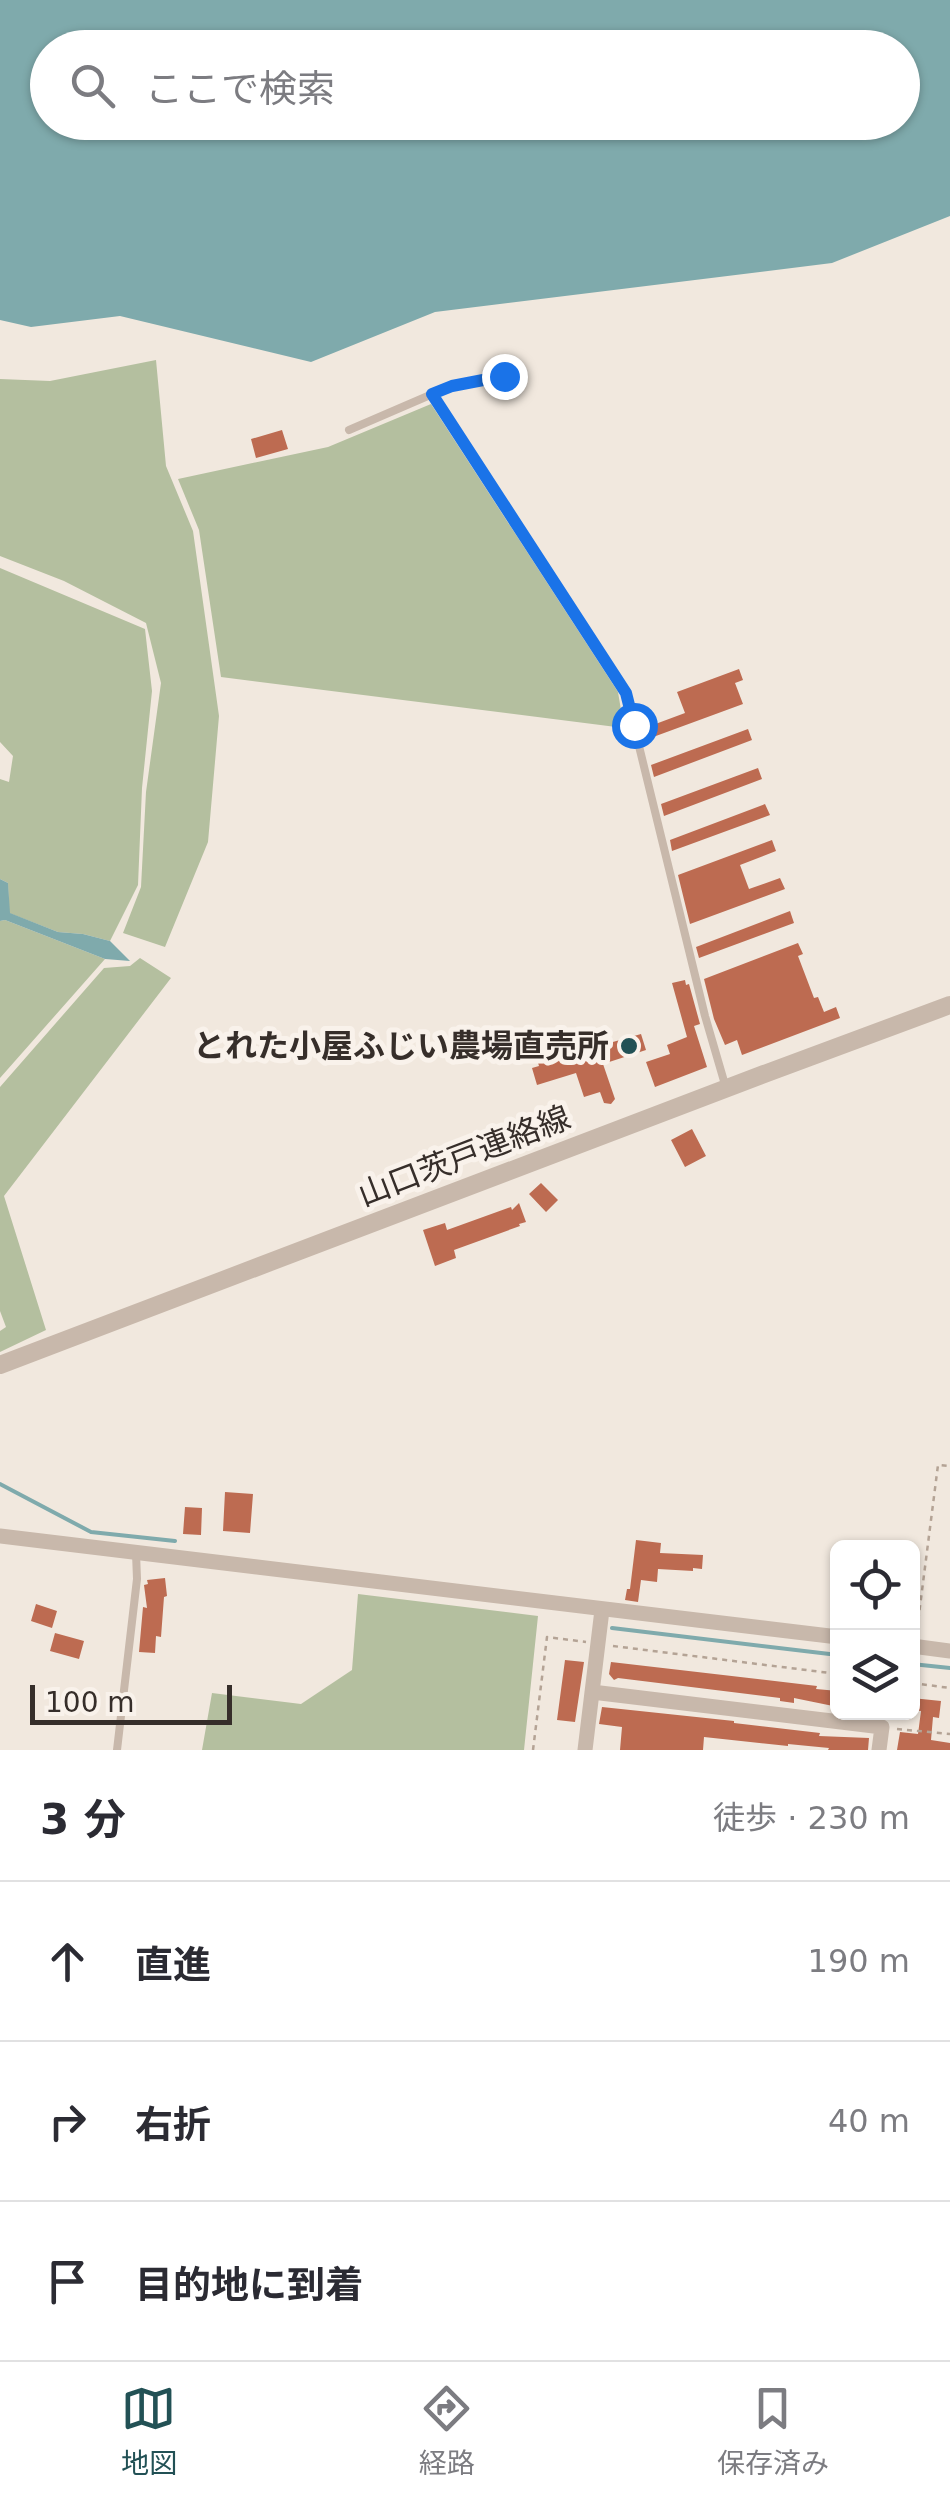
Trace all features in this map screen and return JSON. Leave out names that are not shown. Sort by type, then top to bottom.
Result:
[{"type":"street","name":"山口茨戸連絡線","points":[[0,1365],[950,1005]]},
{"type":"street","points":[[0,1536],[830,1637]]},
{"type":"street","points":[[586,1750],[602,1610]]},
{"type":"street","points":[[920,1644],[950,1651]]},
{"type":"street","points":[[592,1692],[882,1728],[879,1750]]},
{"type":"lane","points":[[349,430],[452,386],[504,376]]},
{"type":"lane","points":[[432,394],[626,693],[726,1088]]},
{"type":"lane","points":[[117,1750],[137,1580],[136,1553]]},
{"type":"path","points":[[916,1630],[938,1464],[950,1466]]},
{"type":"path","points":[[533,1750],[547,1636],[830,1673]]},
{"type":"path","points":[[920,1684],[950,1688]]},
{"type":"path","points":[[882,1728],[950,1734]]},
{"type":"green space","points":[[156,360],[166,466],[193,531],[219,716],[208,842],[165,947],[123,933],[141,887],[146,792],[161,683],[146,623],[64,581],[0,556],[0,379],[50,381]]},
{"type":"green space","points":[[431,404],[618,692],[624,728],[221,677],[199,530],[178,479],[328,447]]},
{"type":"green space","points":[[0,568],[145,629],[152,691],[138,885],[110,941],[58,932],[9,913],[8,883],[0,879],[0,779],[9,782],[13,756],[0,742]]},
{"type":"green space","points":[[0,921],[105,959],[0,1078]]},
{"type":"green space","points":[[140,958],[171,978],[4,1196],[46,1330],[0,1352],[0,1331],[6,1327],[0,1311],[0,1087],[104,968],[130,966]]},
{"type":"green space","points":[[358,1594],[538,1616],[524,1750],[202,1750],[212,1693],[301,1704],[352,1670]]},
{"type":"water","points":[[0,0],[950,0],[950,216],[832,263],[435,312],[311,362],[120,316],[31,327],[0,320]]},
{"type":"water","points":[[0,879],[8,883],[10,913],[58,932],[110,941],[130,961],[105,959],[0,921]]},
{"type":"building","points":[[282,430],[288,449],[256,458],[251,439]]},
{"type":"building","points":[[739,669],[743,680],[735,683],[743,704],[645,740],[642,729],[685,713],[677,692]]},
{"type":"building","points":[[748,729],[752,740],[654,777],[651,765]]},
{"type":"building","points":[[758,768],[762,779],[664,816],[661,804]]},
{"type":"building","points":[[765,804],[770,815],[672,851],[670,840]]},
{"type":"building","points":[[772,840],[776,851],[740,865],[749,889],[780,878],[785,889],[690,924],[678,875]]},
{"type":"building","points":[[790,911],[794,923],[699,958],[696,947]]},
{"type":"building","points":[[798,943],[803,954],[798,956],[814,998],[818,997],[824,1012],[836,1007],[840,1018],[742,1055],[737,1040],[725,1045],[704,979]]},
{"type":"building","points":[[685,980],[700,1024],[694,1026],[707,1067],[655,1087],[646,1062],[670,1054],[667,1045],[687,1037],[672,983]]},
{"type":"building","points":[[552,1030],[560,1057],[641,1034],[646,1050],[603,1064],[615,1099],[611,1104],[604,1103],[600,1092],[584,1097],[576,1073],[537,1085],[532,1068],[539,1066],[530,1036]]},
{"type":"building","points":[[692,1129],[706,1156],[685,1167],[671,1140]]},
{"type":"building","points":[[541,1183],[558,1200],[546,1212],[529,1194]]},
{"type":"building","points":[[519,1203],[526,1222],[454,1250],[456,1258],[435,1266],[423,1230],[445,1223],[447,1230],[511,1207],[512,1210]]},
{"type":"building","points":[[225,1492],[253,1494],[250,1533],[223,1531]]},
{"type":"building","points":[[185,1507],[202,1508],[201,1535],[183,1534]]},
{"type":"building","points":[[636,1540],[661,1543],[660,1553],[703,1555],[702,1569],[658,1569],[657,1582],[641,1580],[638,1602],[625,1600]]},
{"type":"building","points":[[165,1578],[167,1596],[161,1637],[156,1636],[155,1653],[139,1652],[143,1607],[147,1608],[144,1585],[147,1580]]},
{"type":"building","points":[[36,1604],[57,1611],[52,1628],[31,1621]]},
{"type":"building","points":[[55,1633],[84,1641],[79,1659],[50,1651]]},
{"type":"building","points":[[565,1660],[584,1662],[575,1722],[557,1720]]},
{"type":"building","points":[[611,1662],[817,1686],[816,1689],[830,1690],[830,1705],[794,1698],[794,1703],[780,1698],[614,1680],[609,1674]]},
{"type":"building","points":[[920,1699],[941,1701],[939,1718],[933,1717],[931,1740],[950,1743],[950,1750],[897,1750],[900,1732],[918,1734]]},
{"type":"building","points":[[602,1707],[734,1721],[820,1733],[819,1736],[869,1738],[868,1750],[828,1750],[704,1737],[703,1750],[620,1750],[622,1727],[599,1724]]},
{"type":"waterway","points":[[0,1484],[91,1532],[175,1541]]},
{"type":"waterway","points":[[612,1628],[830,1654]]},
{"type":"waterway","points":[[920,1665],[950,1668]]},
{"type":"place","name":"とれた小屋ふじい農場直売所","points":[[629,1046]]},
{"type":"route","points":[[504,376],[432,394],[626,693],[634,725]]}]
